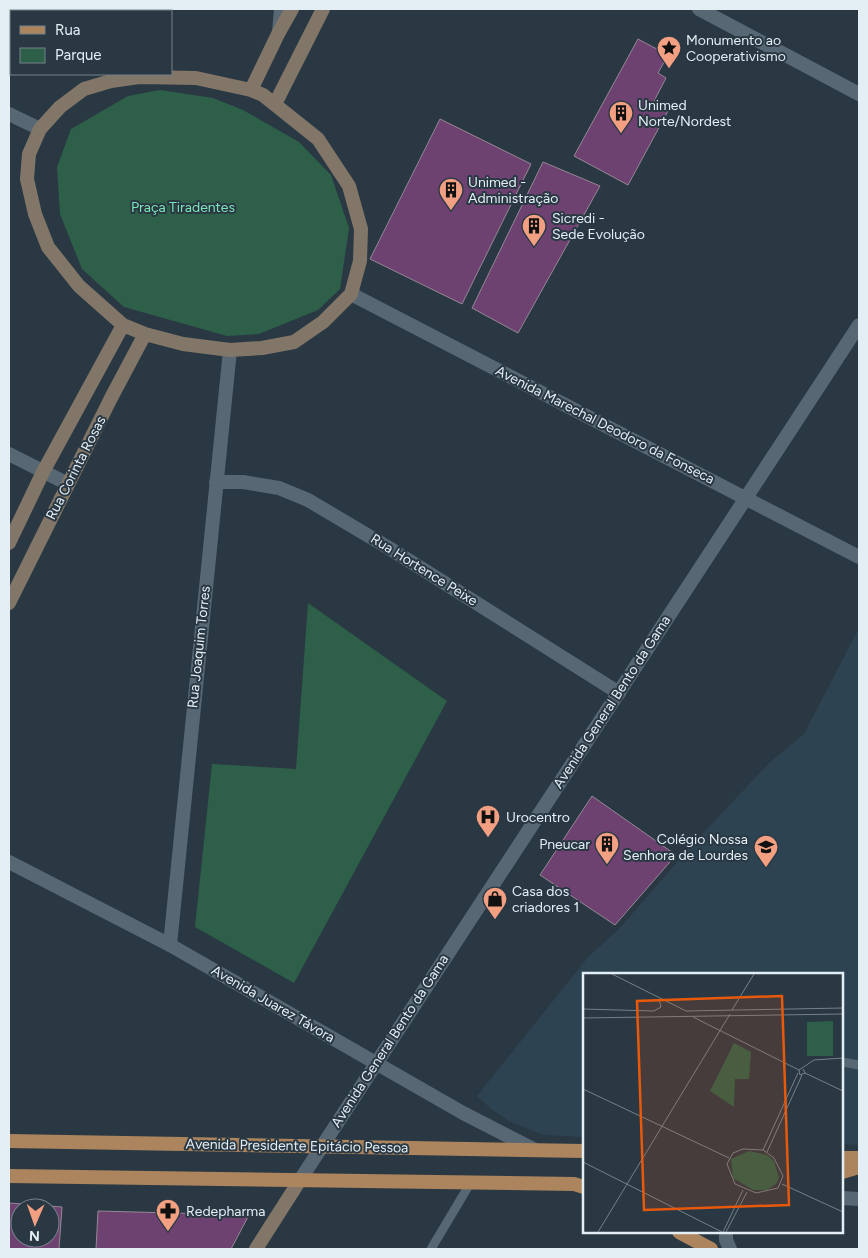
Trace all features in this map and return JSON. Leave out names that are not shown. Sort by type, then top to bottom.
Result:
[{"type":"main road","points":[[251,90],[292,9]]},
{"type":"main road","points":[[275,104],[323,9]]},
{"type":"main road","points":[[139,77],[196,78],[251,90],[263,95],[275,104],[318,139],[348,186],[361,230],[360,261],[351,294],[323,322],[294,342],[262,348],[230,350],[183,344],[146,334],[123,325],[79,286],[48,247],[35,214],[28,180],[29,154],[40,129],[60,107],[84,89],[111,81],[139,77]]},
{"type":"main road","name":"Rua Corinta Rosas","points":[[9,542],[44,472],[123,325]]},
{"type":"main road","name":"Rua Corinta Rosas","points":[[9,603],[146,334]]},
{"type":"main road","name":"Avenida Presidente Epitácio Pessoa","points":[[9,1141],[583,1151]]},
{"type":"main road","points":[[843,1158],[859,1158]]},
{"type":"main road","points":[[843,1172],[859,1168]]},
{"type":"main road","points":[[9,1176],[579,1185]]},
{"type":"main road","points":[[256,1249],[300,1180]]},
{"type":"main road","points":[[681,1233],[711,1249]]},
{"type":"street","points":[[279,32],[280,9]]},
{"type":"street","points":[[699,9],[859,94]]},
{"type":"street","points":[[9,114],[40,129]]},
{"type":"street","name":"Avenida Marechal Deodoro da Fonseca","points":[[351,294],[859,557]]},
{"type":"street","name":"Avenida General Bento da Gama","points":[[300,1180],[859,325]]},
{"type":"street","name":"Rua Joaquim Torres","points":[[170,944],[230,350]]},
{"type":"street","points":[[9,454],[68,484]]},
{"type":"street","name":"Rua Hortence Peixe","points":[[216,482],[243,482],[279,488],[308,500],[389,548],[619,693]]},
{"type":"street","name":"Avenida Juarez Távora","points":[[9,862],[170,944],[463,1113],[535,1150]]},
{"type":"street","points":[[843,1198],[859,1199]]},
{"type":"street","points":[[726,1233],[726,1240],[730,1249]]},
{"type":"lane","points":[[843,1062],[859,1065]]},
{"type":"lane","points":[[431,1249],[471,1182]]},
{"type":"shaded area","name":"Colégio Nossa Senhora de Lourdes","points":[[859,628],[859,1145],[843,1144],[843,973],[583,973],[583,1137],[543,1135],[509,1121],[491,1109],[477,1096],[589,956],[619,929],[692,845],[769,763],[804,734]]},
{"type":"green space","name":"Praça Tiradentes","points":[[160,90],[213,98],[243,110],[299,142],[331,175],[349,228],[340,289],[318,310],[259,334],[227,336],[124,307],[82,269],[60,214],[57,167],[71,129],[128,96]]},
{"type":"green space","points":[[308,603],[447,701],[294,983],[195,927],[212,764],[296,769]]},
{"type":"building","points":[[75,9],[143,9],[142,10]]},
{"type":"building","name":"Unimed Norte/Nordest","points":[[638,39],[668,55],[658,73],[666,78],[653,103],[668,111],[628,185],[574,156]]},
{"type":"building","name":"Unimed - Administração","points":[[440,119],[531,164],[462,304],[370,259]]},
{"type":"building","name":"Sicredi - Sede Evolução","points":[[543,162],[600,186],[518,333],[472,308]]},
{"type":"building","name":"Pneucar","points":[[592,796],[676,855],[615,925],[540,875]]},
{"type":"building","points":[[9,1203],[10,1248],[59,1249],[9,1249]]},
{"type":"building","points":[[60,1207],[62,1207],[60,1235]]},
{"type":"building","name":"Redepharma","points":[[98,1211],[249,1215],[231,1249],[96,1249]]},
{"type":"place","name":"Monumento ao Cooperativismo","points":[[669,69]]},
{"type":"place","name":"Unimed Norte/Nordest","points":[[621,134]]},
{"type":"place","name":"Unimed - Administração","points":[[451,211]]},
{"type":"place","name":"Sicredi - Sede Evolução","points":[[534,247]]},
{"type":"place","name":"Urocentro","points":[[488,838]]},
{"type":"place","name":"Pneucar","points":[[607,865]]},
{"type":"place","name":"Colégio Nossa Senhora de Lourdes","points":[[766,868]]},
{"type":"place","name":"Casa dos criadores 1","points":[[495,920]]},
{"type":"place","name":"Redepharma","points":[[168,1232]]}]
